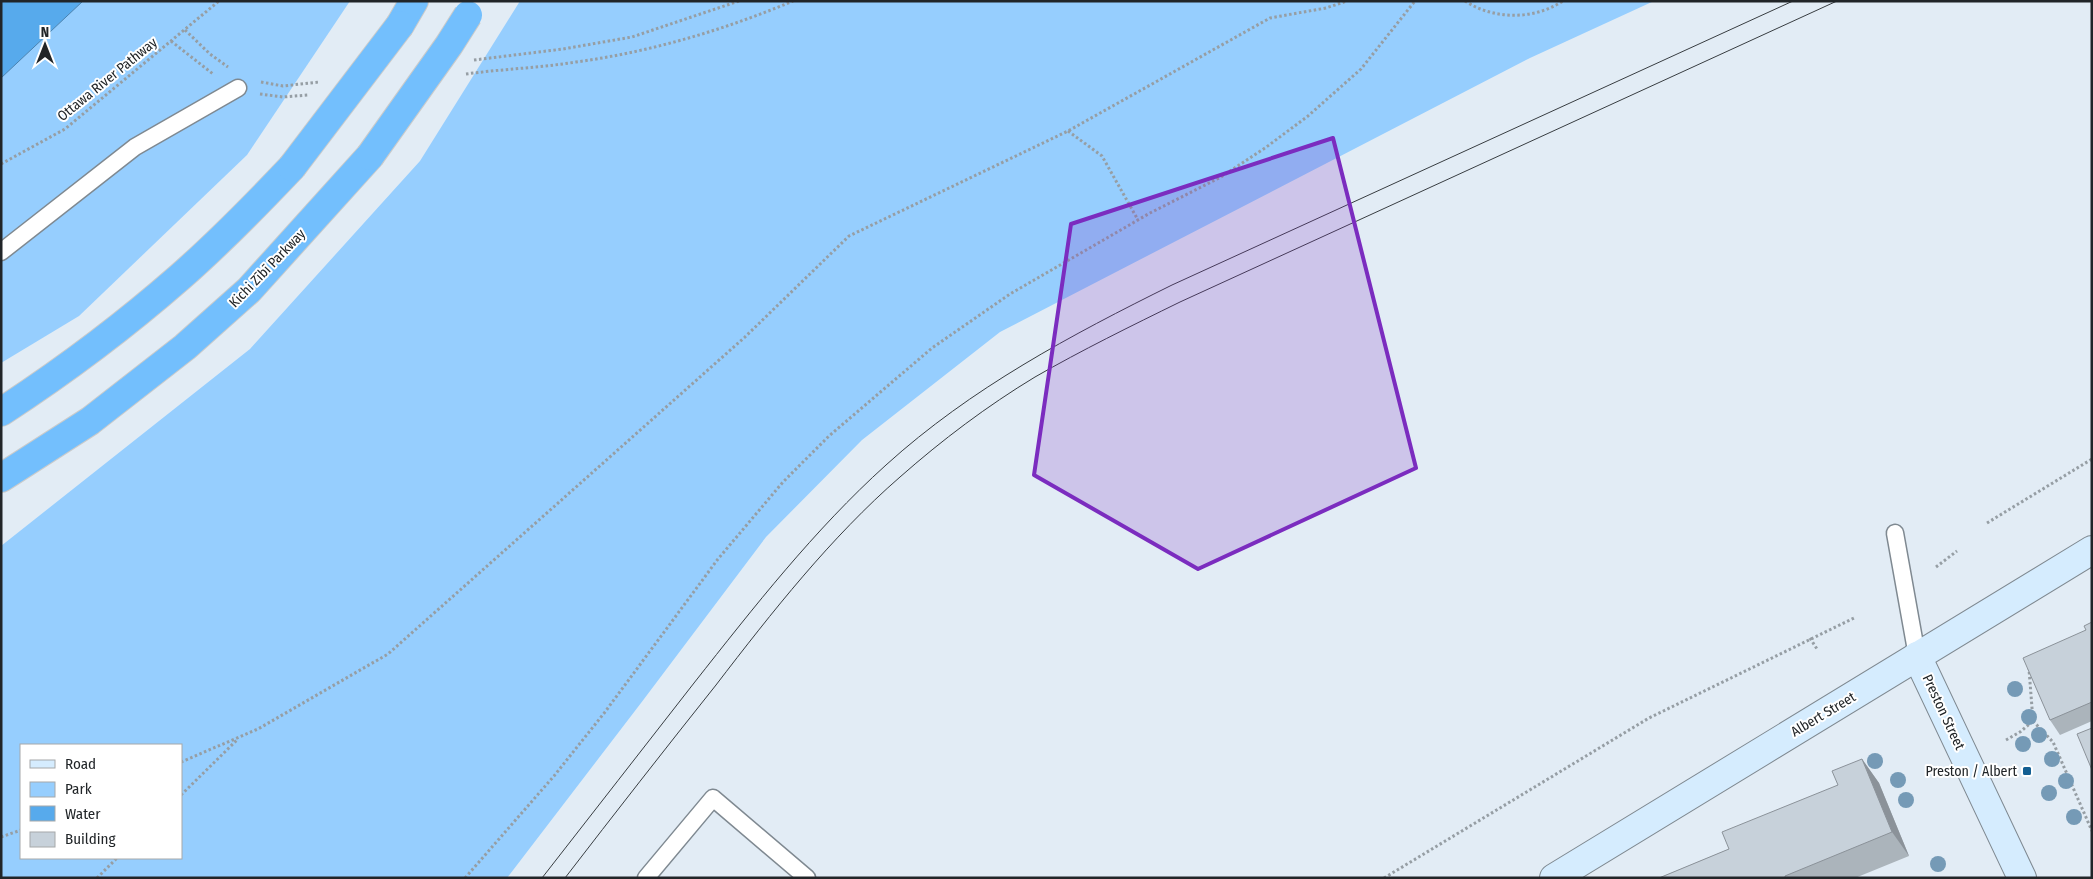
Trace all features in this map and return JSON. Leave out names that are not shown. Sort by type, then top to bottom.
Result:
[{"type":"highway","points":[[1,412],[45,383],[148,304],[218,243],[292,168],[400,25],[414,1]]},
{"type":"highway","name":"Kichi Zībī Parkway","points":[[1,478],[90,421],[185,347],[249,290],[370,156],[449,45],[472,8]]},
{"type":"main road","name":"Albert Street","points":[[1554,878],[2092,550]]},
{"type":"main road","name":"Preston Street","points":[[1917,656],[2022,878]]},
{"type":"lane","points":[[1,252],[135,147],[238,88]]},
{"type":"lane","points":[[1895,533],[1917,656]]},
{"type":"lane","points":[[646,878],[713,798],[807,878]]},
{"type":"path","name":"Ottawa River Pathway","points":[[1,164],[65,129],[219,1]]},
{"type":"path","points":[[462,74],[576,62],[622,54],[715,30],[793,1]]},
{"type":"path","points":[[182,762],[258,729],[388,654],[745,337],[849,236],[1068,131],[1270,18],[1326,8],[1347,1]]},
{"type":"path","points":[[465,878],[554,776],[600,719],[718,559],[783,482],[829,436],[932,348],[1010,294],[1138,220],[1221,177],[1265,148],[1308,116],[1361,69],[1415,1]]},
{"type":"path","points":[[1466,1],[1475,8],[1493,14],[1510,16],[1546,9],[1563,1]]},
{"type":"path","points":[[171,41],[215,75],[238,88],[253,93],[283,97],[308,95]]},
{"type":"path","points":[[1068,131],[1102,156],[1138,220]]},
{"type":"path","points":[[1987,523],[2092,459]]},
{"type":"path","points":[[1936,567],[1957,551]]},
{"type":"path","points":[[1384,878],[1649,718],[1854,618]]},
{"type":"path","points":[[1810,638],[1817,649]]},
{"type":"path","points":[[2037,664],[2029,669],[2033,722],[2053,742],[2092,831]]},
{"type":"path","points":[[2006,740],[2033,722]]},
{"type":"path","points":[[182,794],[240,736]]},
{"type":"path","points":[[1,837],[20,830]]},
{"type":"path","points":[[97,878],[116,859]]},
{"type":"highlighted area","points":[[1333,138],[1416,468],[1198,569],[1034,475],[1071,224]]},
{"type":"green space","points":[[83,1],[350,1],[247,155],[79,316],[1,363],[1,78]]},
{"type":"green space","points":[[520,1],[1654,1],[1530,58],[1000,332],[862,440],[766,537],[507,878],[1,878],[1,546],[250,349],[420,161]]},
{"type":"water","points":[[1,1],[83,1],[1,78]]},
{"type":"building","points":[[2092,622],[2092,702],[2050,720],[2023,658],[2086,630],[2084,626]]},
{"type":"building","points":[[2092,728],[2092,770],[2077,734]]},
{"type":"building","points":[[1862,759],[1892,832],[1785,876],[1785,878],[1659,878],[1729,849],[1722,832],[1838,785],[1832,771]]},
{"type":"tram line","points":[[542,878],[739,626],[809,543],[886,465],[952,411],[1023,365],[1097,323],[1172,285],[1793,1]]},
{"type":"tram line","points":[[565,878],[759,630],[826,550],[900,477],[982,412],[1035,377],[1180,302],[1837,1]]},
{"type":"place","name":"Preston / Albert","points":[[2027,771]]}]
